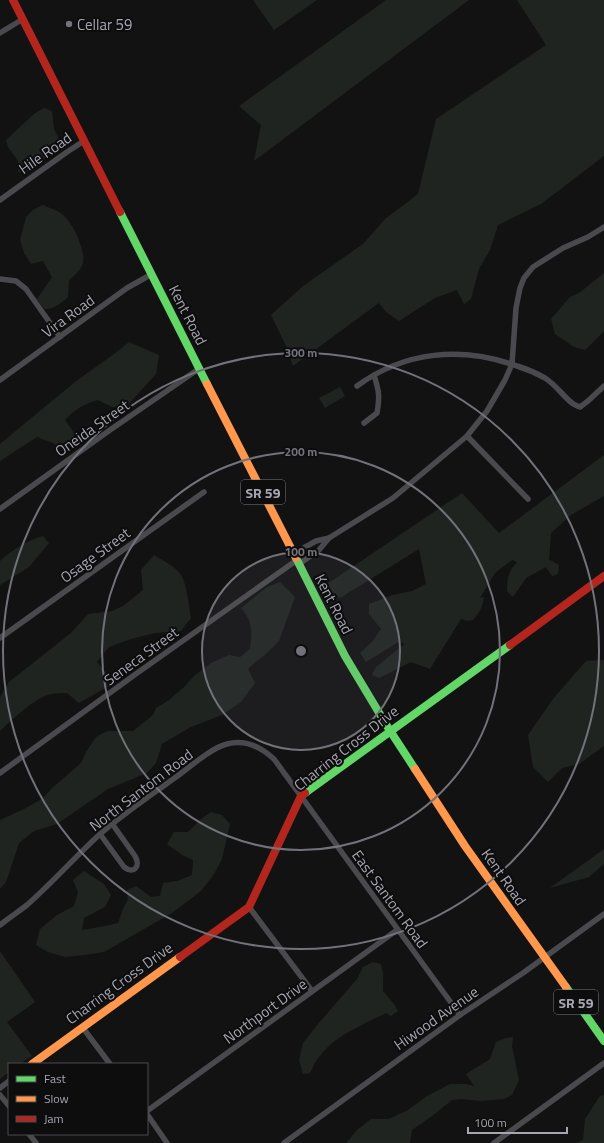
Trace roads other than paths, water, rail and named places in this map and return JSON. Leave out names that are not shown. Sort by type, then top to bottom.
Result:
[{"type":"main road","name":"Kent Road","points":[[13,0],[345,656],[390,731],[465,846],[604,1041]]},
{"type":"main road","name":"Charring Cross Drive","points":[[33,1063],[249,906],[301,796],[604,576]]},
{"type":"street","points":[[0,33],[23,19]]},
{"type":"street","name":"Hile Road","points":[[0,200],[84,141]]},
{"type":"street","points":[[296,559],[319,550],[329,538],[393,498],[467,436],[487,411],[505,380],[512,364],[516,308],[520,288],[524,278],[533,267],[563,248],[588,237],[604,227]]},
{"type":"street","name":"Vira Road","points":[[0,380],[127,288],[152,274]]},
{"type":"street","points":[[0,279],[16,281],[26,289],[60,337]]},
{"type":"street","points":[[357,386],[383,370],[420,357],[441,354],[463,354],[491,358],[532,372],[546,379],[559,389],[572,403],[580,407],[604,386]]},
{"type":"street","name":"Oneida Street","points":[[0,509],[200,368]]},
{"type":"street","points":[[364,423],[377,413],[380,398],[379,389],[374,375]]},
{"type":"street","points":[[467,436],[528,499]]},
{"type":"street","name":"Osage Street","points":[[0,638],[204,492]]},
{"type":"street","points":[[296,559],[316,541],[329,538]]},
{"type":"street","name":"Seneca Street","points":[[0,774],[296,559]]},
{"type":"street","name":"North Santom Road","points":[[0,925],[41,892],[100,834],[216,748],[232,743],[238,743],[254,745],[261,748],[274,759],[301,796]]},
{"type":"street","name":"East Santom Road","points":[[301,796],[460,1015]]},
{"type":"street","points":[[100,834],[124,867],[128,870],[135,869],[138,862],[136,856],[113,824]]},
{"type":"street","points":[[249,906],[312,991]]},
{"type":"street","name":"Hiwood Avenue","points":[[284,1143],[460,1015],[523,973],[604,914]]},
{"type":"street","name":"Northport Drive","points":[[148,1112],[397,930]]},
{"type":"street","points":[[83,1028],[109,1063]]},
{"type":"street","points":[[494,1143],[604,1063]]},
{"type":"street","points":[[0,1088],[8,1082]]},
{"type":"street","points":[[0,1096],[8,1105]]},
{"type":"street","points":[[148,1114],[167,1143]]},
{"type":"street","points":[[30,1135],[36,1143]]},
{"type":"place","name":"Cellar 59","points":[[69,24]]}]
